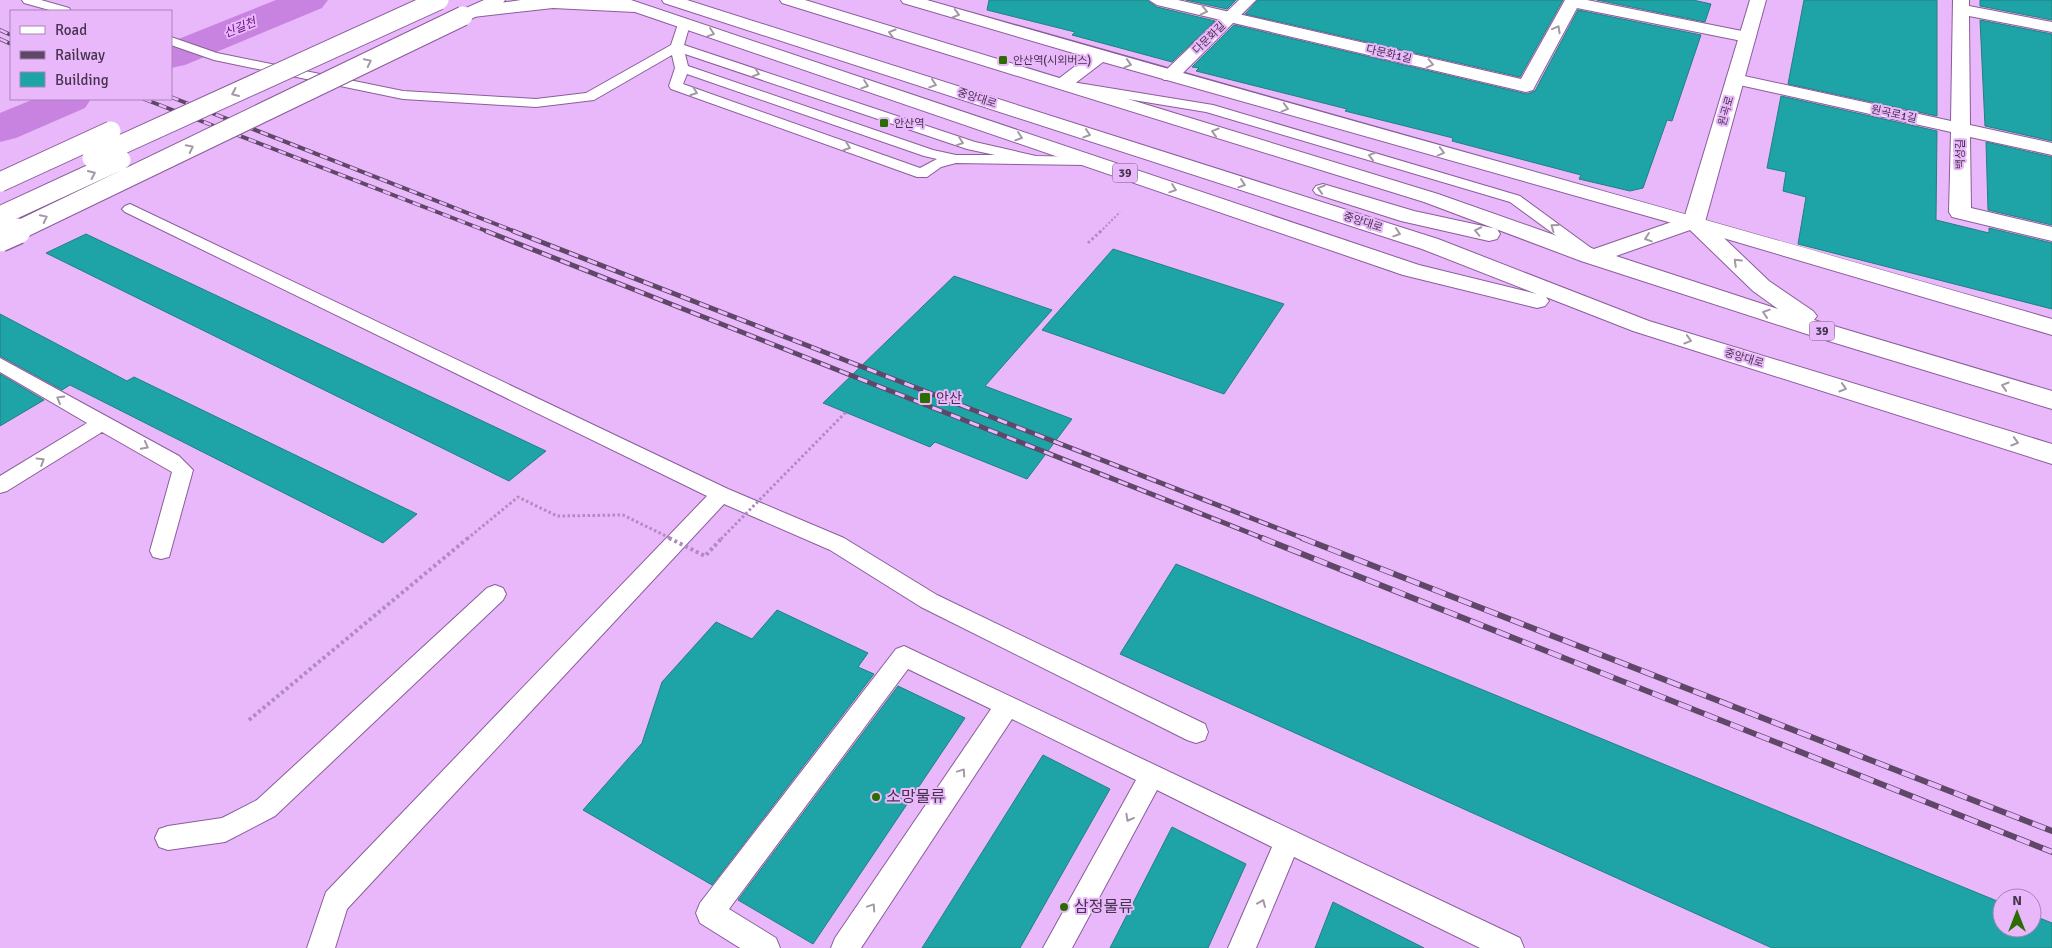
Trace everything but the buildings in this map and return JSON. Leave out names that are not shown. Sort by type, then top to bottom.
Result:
[{"type":"main road","points":[[0,200],[439,0]]},
{"type":"main road","points":[[0,216],[468,9],[497,0]]},
{"type":"main road","name":"39","points":[[615,0],[1411,270],[1641,326]]},
{"type":"main road","name":"중앙대로","points":[[670,0],[1430,244],[1641,326],[2052,454]]},
{"type":"main road","points":[[707,0],[1409,216],[1594,256],[1694,222]]},
{"type":"main road","name":"39","points":[[788,0],[808,3],[1061,84],[1431,198],[1594,256],[1831,334],[2052,400]]},
{"type":"main road","points":[[909,0],[1170,76],[1694,222],[2052,327]]},
{"type":"main road","name":"다문화1길","points":[[1156,0],[1526,86],[1573,1]]},
{"type":"main road","name":"다문화길","points":[[1170,76],[1248,0]]},
{"type":"main road","name":"원곡로","points":[[1694,222],[1758,0]]},
{"type":"main road","points":[[0,240],[468,9],[547,1],[593,2],[647,10]]},
{"type":"main road","points":[[1573,1],[1747,37]]},
{"type":"main road","points":[[1961,5],[2052,26]]},
{"type":"main road","name":"백성길","points":[[1961,5],[1960,212],[2052,234]]},
{"type":"main road","points":[[0,182],[277,54]]},
{"type":"main road","points":[[1061,84],[1100,56]]},
{"type":"main road","name":"원곡로1길","points":[[1735,79],[2052,149]]},
{"type":"main road","points":[[1694,222],[1761,286],[1831,334]]},
{"type":"lane","points":[[28,0],[62,10]]},
{"type":"lane","points":[[684,24],[677,47],[682,75],[676,86],[922,174],[936,164],[956,159],[1030,158],[1088,161]]},
{"type":"lane","points":[[174,42],[214,56],[404,95],[536,103],[589,98],[677,47],[972,146],[1030,158]]},
{"type":"lane","points":[[682,68],[929,153],[956,159]]},
{"type":"lane","points":[[1061,84],[1208,108],[1515,199],[1594,256]]},
{"type":"lane","points":[[130,209],[721,494],[837,544],[929,602],[1196,732]]},
{"type":"lane","points":[[0,364],[172,461],[183,470],[160,551]]},
{"type":"lane","points":[[0,486],[102,423]]},
{"type":"lane","points":[[320,948],[336,901],[721,494]]},
{"type":"lane","points":[[168,838],[225,830],[266,808],[494,594]]},
{"type":"lane","points":[[766,948],[710,913],[904,656],[1288,840],[1493,944]]},
{"type":"lane","points":[[845,948],[1007,706]]},
{"type":"lane","points":[[1057,948],[1152,776]]},
{"type":"lane","points":[[1242,948],[1288,840]]},
{"type":"path","points":[[1088,243],[1120,212]]},
{"type":"path","points":[[249,720],[518,497],[558,516],[623,515],[705,556],[847,411]]},
{"type":"waterway","name":"신길천","points":[[172,56],[309,0]]},
{"type":"waterway","name":"신길천","points":[[0,129],[68,100]]},
{"type":"railway","points":[[0,30],[10,35]]},
{"type":"railway","points":[[0,39],[10,44]]},
{"type":"railway","points":[[172,97],[516,232]]},
{"type":"railway","points":[[147,100],[489,232]]},
{"type":"railway","points":[[486,231],[1265,539]]},
{"type":"railway","points":[[513,231],[1305,539]]},
{"type":"railway","points":[[1262,538],[2052,852]]},
{"type":"railway","points":[[1302,538],[2052,831]]},
{"type":"place","name":"안산역(시외버스)","points":[[1003,60]]},
{"type":"place","name":"안산역","points":[[884,123]]},
{"type":"place","name":"안산","points":[[925,398]]},
{"type":"place","name":"소망물류","points":[[876,797]]},
{"type":"place","name":"삼정물류","points":[[1064,907]]}]
